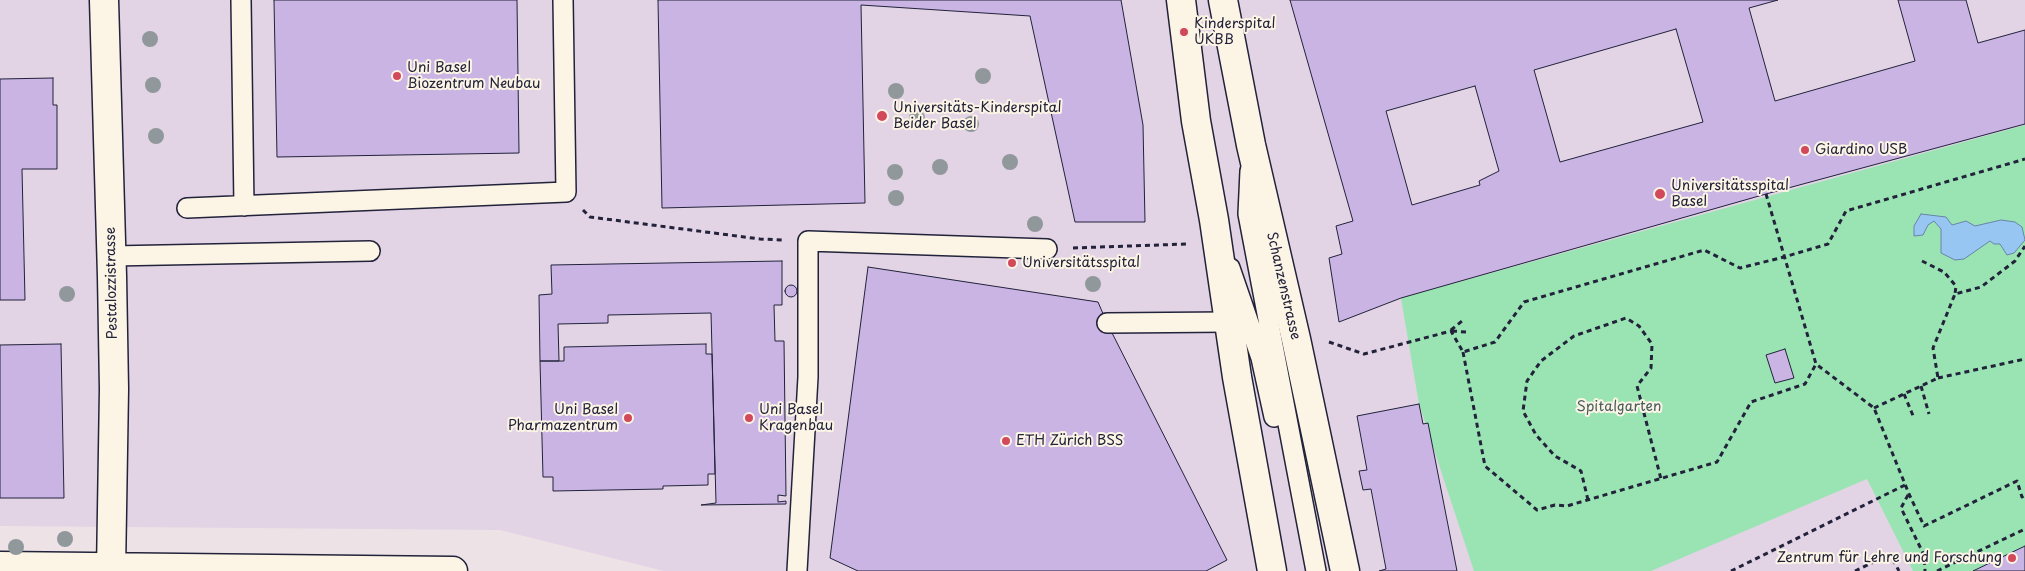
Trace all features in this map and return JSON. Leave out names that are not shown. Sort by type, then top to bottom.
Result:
[{"type":"main road","name":"Pestalozzistrasse","points":[[104,0],[114,389],[111,568]]},
{"type":"main road","points":[[1181,0],[1196,121],[1272,571]]},
{"type":"main road","name":"Schanzenstrasse","points":[[1223,0],[1251,145],[1296,339],[1345,571]]},
{"type":"main road","points":[[0,566],[453,571]]},
{"type":"lane","points":[[241,0],[244,206]]},
{"type":"lane","points":[[187,208],[566,192],[563,0]]},
{"type":"lane","points":[[1251,145],[1248,214],[1316,571]]},
{"type":"lane","points":[[1214,220],[1262,358],[1305,571]]},
{"type":"lane","points":[[797,571],[808,377],[808,241],[1047,249]]},
{"type":"lane","points":[[112,256],[370,251]]},
{"type":"lane","points":[[1106,323],[1229,322]]},
{"type":"path","points":[[1463,352],[1495,342],[1524,302],[1704,250],[1740,268],[1784,257],[1828,244],[1846,211],[2025,159]]},
{"type":"path","points":[[566,192],[590,217],[760,240]]},
{"type":"path","points":[[1766,194],[1816,364],[1874,408],[1908,494],[1924,526],[2017,481],[2022,497],[2025,495]]},
{"type":"path","points":[[1047,249],[1161,246]]},
{"type":"path","points":[[1955,294],[1981,287],[2016,261],[2025,246]]},
{"type":"path","points":[[1922,261],[1944,272],[1956,286],[1955,294],[1933,348],[1938,378]]},
{"type":"path","points":[[1588,500],[1581,471],[1555,456],[1536,435],[1523,410],[1527,381],[1542,361],[1574,336],[1626,318],[1639,326],[1652,344],[1651,368],[1637,386],[1661,479]]},
{"type":"path","points":[[1451,331],[1462,320]]},
{"type":"path","points":[[1296,339],[1324,341],[1364,354],[1451,331],[1466,332]]},
{"type":"path","points":[[1451,331],[1463,352],[1485,466],[1537,510],[1588,500],[1717,462],[1751,402],[1806,384],[1816,364]]},
{"type":"path","points":[[1874,408],[1938,378],[2025,359]]},
{"type":"path","points":[[1921,386],[1929,414]]},
{"type":"path","points":[[1904,394],[1914,418]]},
{"type":"path","points":[[1731,571],[1905,485]]},
{"type":"path","points":[[1908,494],[1901,508],[1924,555],[1924,571]]},
{"type":"path","points":[[1937,571],[2025,529]]},
{"type":"path","points":[[1855,571],[1890,554],[1900,571]]},
{"type":"shaded area","name":"Universitätsspital","points":[[0,0],[2025,0],[2025,571],[664,571],[500,530],[0,526]]},
{"type":"green space","name":"Spitalgarten","points":[[2025,125],[2025,546],[1973,571],[1913,571],[1867,479],[1651,571],[1474,571],[1419,404],[1401,298]]},
{"type":"water","points":[[1921,214],[1946,217],[1952,225],[1966,221],[1975,226],[2001,220],[2015,222],[2022,227],[2025,240],[2014,253],[2007,255],[2000,244],[1994,244],[1990,241],[1964,259],[1955,260],[1941,253],[1941,229],[1934,221],[1928,225],[1923,235],[1914,236],[1914,226]]},
{"type":"building","name":"Uni Basel Biozentrum Neubau","points":[[274,0],[517,0],[519,153],[277,157]]},
{"type":"building","points":[[658,0],[1121,0],[1143,125],[1145,222],[1075,222],[1030,16],[861,5],[865,203],[662,208]]},
{"type":"building","name":"Universitätsspital Basel","points":[[1290,0],[1778,0],[1749,8],[1775,101],[1915,61],[1898,0],[1966,0],[1978,43],[2025,30],[2025,124],[1766,194],[1401,298],[1339,322],[1329,258],[1342,254],[1336,226],[1353,221]],"holes":[[[1676,29],[1703,122],[1560,162],[1534,70]],[[1475,86],[1499,171],[1479,181],[1480,185],[1412,205],[1386,111]]]},
{"type":"building","points":[[53,78],[53,105],[57,105],[57,169],[22,169],[25,300],[0,300],[0,79]]},
{"type":"building","name":"Uni Basel Kragenbau","points":[[782,261],[782,305],[774,305],[775,341],[784,341],[786,496],[778,495],[778,502],[786,501],[786,504],[701,505],[716,503],[711,313],[608,315],[608,323],[558,324],[559,361],[540,361],[539,295],[552,294],[551,265]]},
{"type":"building","name":"ETH Zürich BSS","points":[[868,267],[1098,302],[1227,560],[1206,571],[858,571],[830,558]]},
{"type":"building","points":[[789,285],[793,285],[797,291],[793,297],[789,297],[785,293],[785,289]]},
{"type":"building","points":[[61,344],[64,498],[0,498],[0,345]]},
{"type":"building","name":"Uni Basel Pharmazentrum","points":[[706,344],[706,354],[712,354],[715,474],[708,474],[708,485],[663,486],[663,489],[553,491],[553,477],[543,477],[540,361],[564,361],[564,347]]},
{"type":"building","points":[[1785,349],[1794,378],[1775,383],[1766,355]]},
{"type":"building","points":[[1419,404],[1423,424],[1428,423],[1457,571],[1379,571],[1386,569],[1371,489],[1363,490],[1359,471],[1367,470],[1357,416]]},
{"type":"building","name":"Zentrum für Lehre und Forschung","points":[[2025,546],[2025,571],[1973,571]]},
{"type":"place","name":"Kinderspital UKBB","points":[[1184,32]]},
{"type":"place","name":"Uni Basel Biozentrum Neubau","points":[[397,76]]},
{"type":"place","name":"Universitäts-Kinderspital Beider Basel","points":[[882,116]]},
{"type":"place","name":"Giardino USB","points":[[1805,150]]},
{"type":"place","name":"Universitätsspital Basel","points":[[1660,194]]},
{"type":"place","name":"Universitätsspital","points":[[1012,263]]},
{"type":"place","name":"Uni Basel Pharmazentrum","points":[[628,418]]},
{"type":"place","name":"Uni Basel Kragenbau","points":[[749,418]]},
{"type":"place","name":"ETH Zürich BSS","points":[[1006,441]]},
{"type":"place","name":"Zentrum für Lehre und Forschung","points":[[2012,558]]}]
